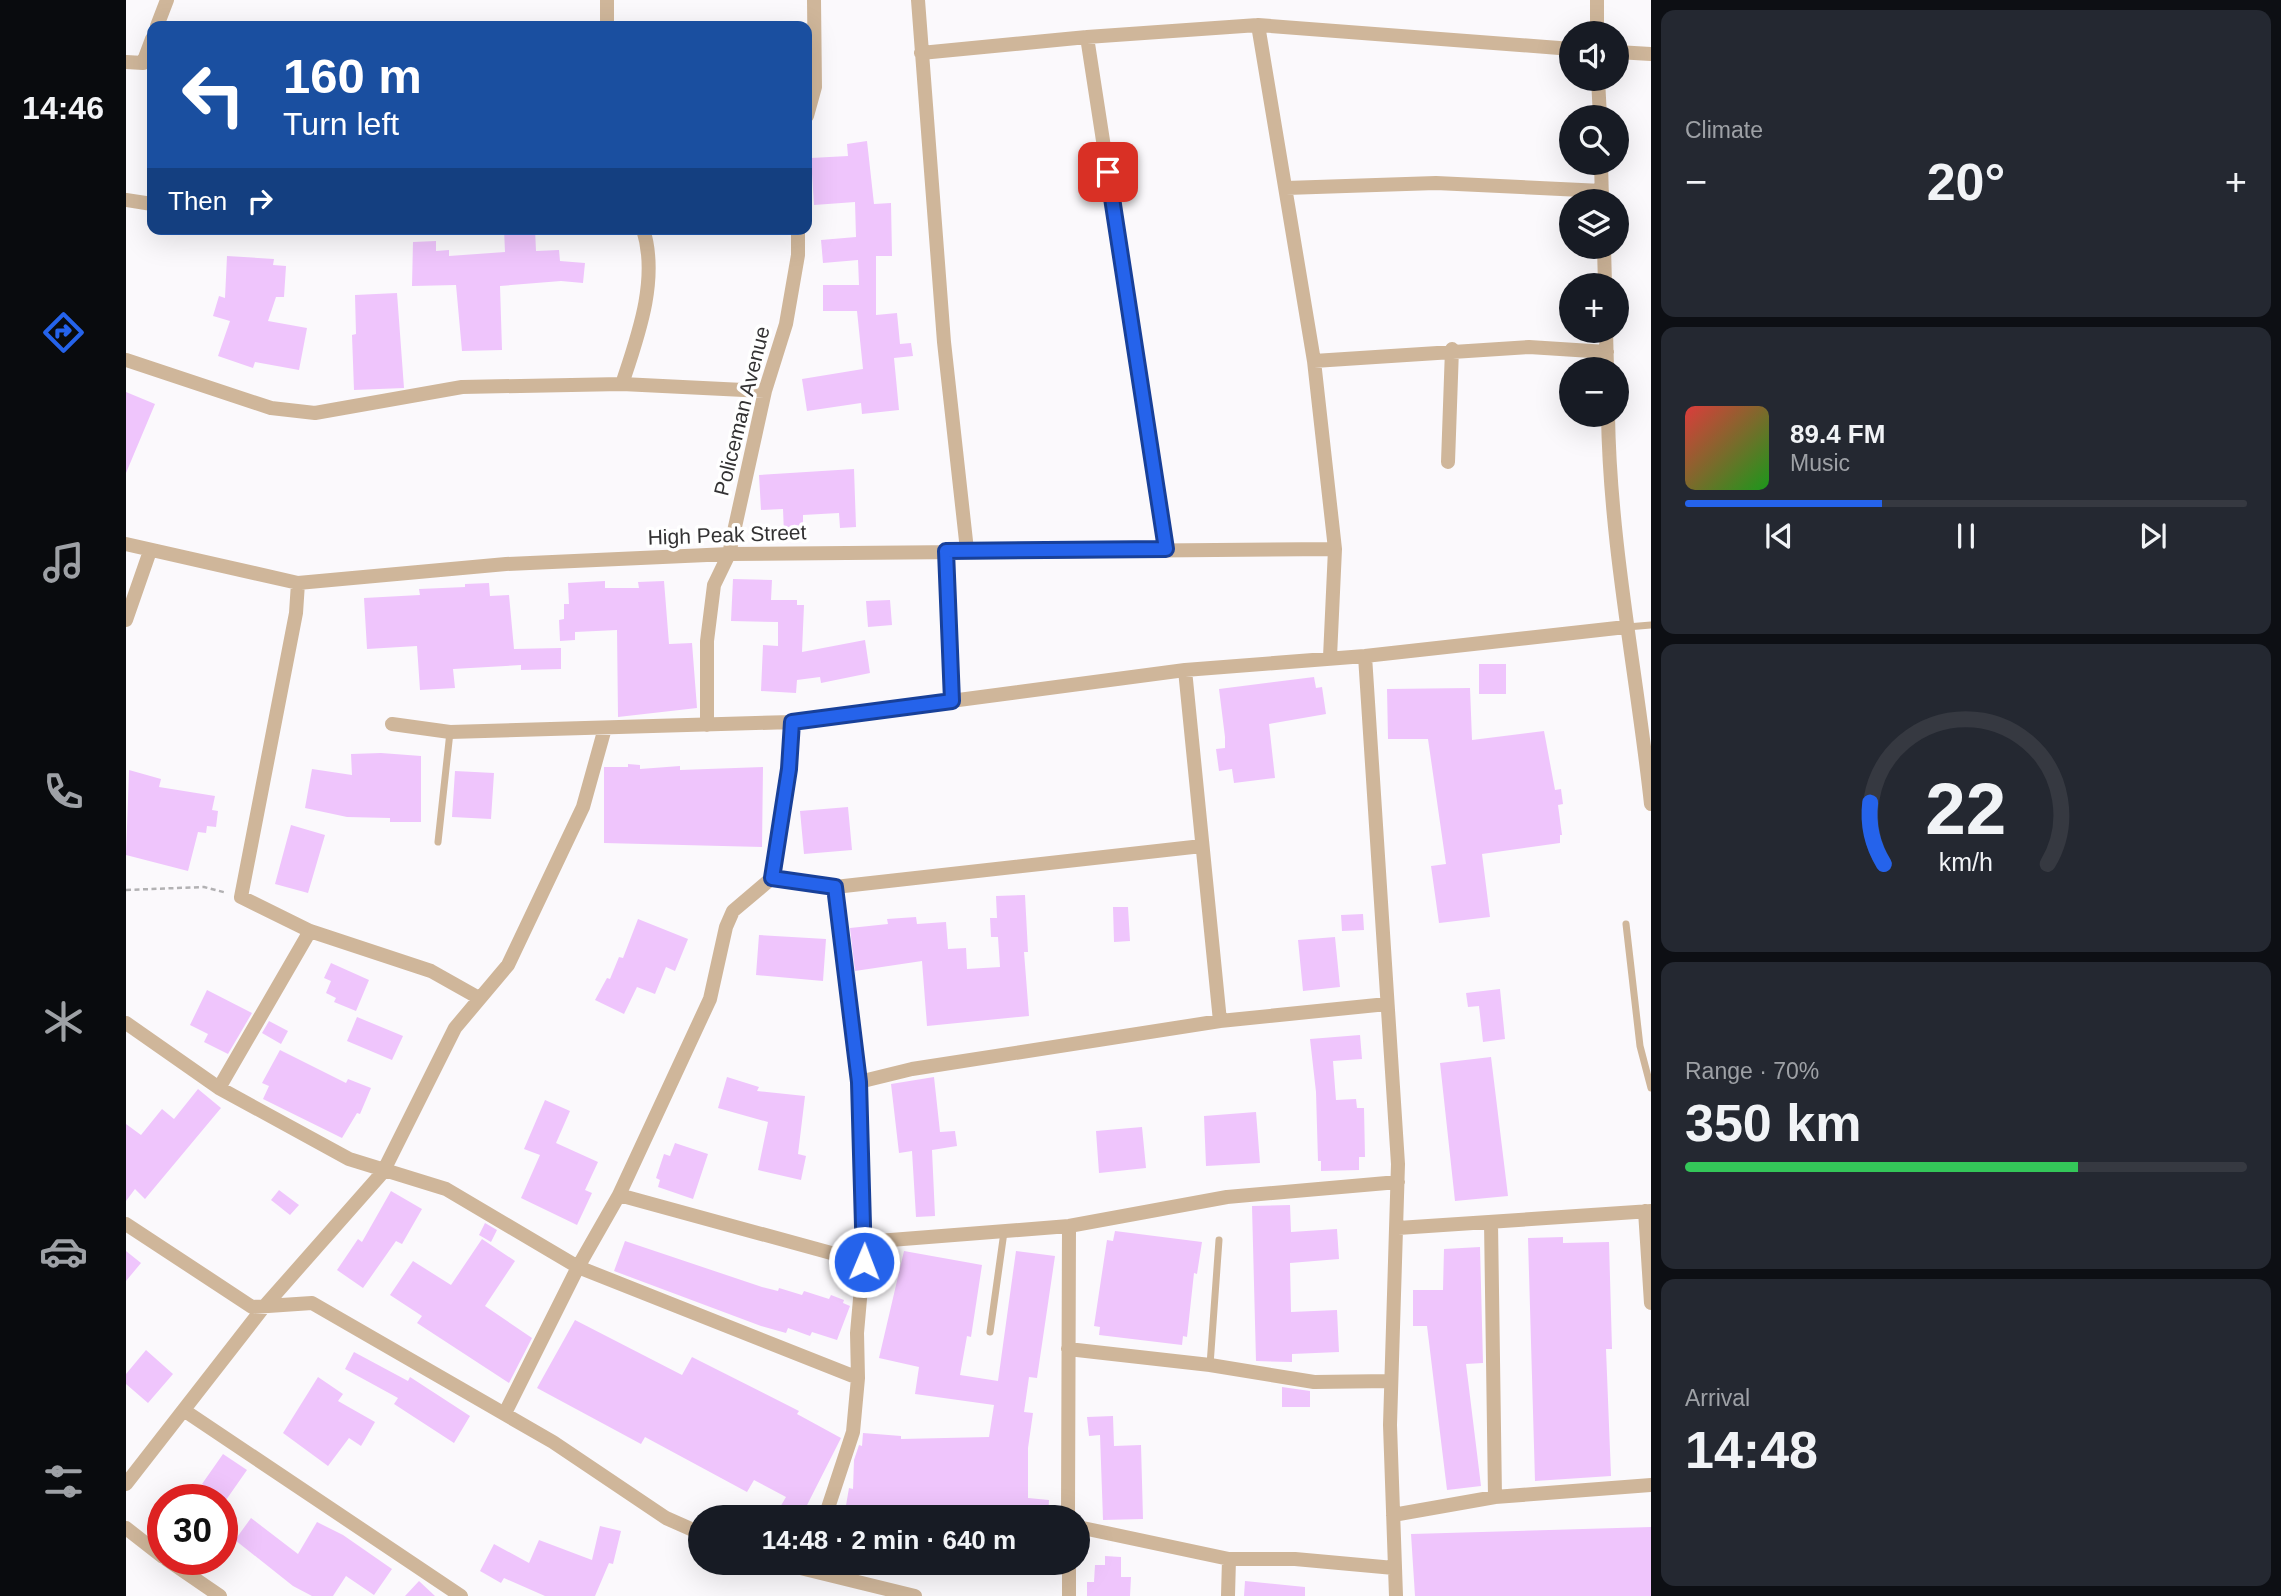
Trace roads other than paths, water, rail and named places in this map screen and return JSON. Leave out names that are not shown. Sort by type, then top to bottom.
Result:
[{"type":"street","points":[[159,21],[167,0]]},
{"type":"street","points":[[607,0],[607,21]]},
{"type":"street","points":[[812,88],[816,67],[814,0]]},
{"type":"street","points":[[918,0],[944,342],[967,550]]},
{"type":"street","points":[[1597,0],[1597,21]]},
{"type":"street","points":[[921,53],[1087,37],[1258,25],[1559,48]]},
{"type":"street","points":[[1258,25],[1314,360],[1335,549],[1330,657]]},
{"type":"street","points":[[1087,37],[1166,549]]},
{"type":"street","points":[[1629,53],[1651,54]]},
{"type":"street","points":[[126,62],[147,65]]},
{"type":"street","points":[[1286,188],[1436,183],[1559,193]]},
{"type":"street","points":[[126,200],[147,203]]},
{"type":"street","points":[[622,384],[641,324],[650,252],[645,235]]},
{"type":"street","name":"Policeman Avenue","points":[[707,725],[707,641],[713,586],[729,554],[765,391],[786,324],[798,255],[798,235]]},
{"type":"street","points":[[1607,343],[1607,357]]},
{"type":"street","points":[[1314,360],[1452,349],[1529,347],[1607,352]]},
{"type":"street","points":[[1448,462],[1452,349]]},
{"type":"street","points":[[126,360],[271,408],[314,413],[462,387],[622,384],[765,391]]},
{"type":"street","points":[[1609,427],[1614,540],[1641,715],[1651,804]]},
{"type":"street","name":"High Peak Street","points":[[126,544],[298,583],[506,564],[729,554],[1335,549]]},
{"type":"street","points":[[126,621],[150,551]]},
{"type":"street","points":[[946,551],[952,701]]},
{"type":"street","points":[[298,583],[296,613],[241,897],[310,931],[431,971],[478,998]]},
{"type":"street","points":[[392,724],[450,732],[792,722],[1185,670],[1365,656],[1626,627]]},
{"type":"street","points":[[1365,656],[1398,1182],[1391,1381],[1396,1596]]},
{"type":"street","points":[[1185,670],[1220,1021]]},
{"type":"street","points":[[505,1413],[578,1267],[619,1195],[710,999],[726,927],[733,911],[772,878],[788,780],[792,722]]},
{"type":"street","points":[[126,1484],[263,1308],[383,1172],[455,1028],[508,965],[583,807],[605,728]]},
{"type":"street","points":[[772,878],[835,887],[1202,846]]},
{"type":"street","points":[[829,1505],[853,1432],[865,1242],[859,1082],[835,887]]},
{"type":"street","points":[[219,1088],[310,931]]},
{"type":"street","points":[[859,1082],[912,1069],[1220,1021],[1387,1004]]},
{"type":"street","points":[[126,1023],[219,1088],[349,1158],[383,1172],[446,1189],[523,1237],[578,1267],[858,1378]]},
{"type":"street","points":[[865,1242],[1069,1226],[1227,1197],[1398,1182]]},
{"type":"street","points":[[619,1195],[864,1262]]},
{"type":"street","points":[[1398,1228],[1648,1211],[1651,1304]]},
{"type":"street","points":[[1490,1222],[1496,1497]]},
{"type":"street","points":[[126,1224],[240,1301],[263,1308],[312,1303],[505,1413],[666,1518],[688,1528]]},
{"type":"street","points":[[1068,1505],[1069,1226]]},
{"type":"street","points":[[1068,1349],[1210,1364],[1314,1382],[1391,1381]]},
{"type":"street","points":[[185,1410],[461,1596]]},
{"type":"street","points":[[1393,1515],[1496,1497],[1651,1485]]},
{"type":"street","points":[[126,1528],[147,1545]]},
{"type":"street","points":[[1090,1530],[1229,1559],[1295,1559],[1394,1568]]},
{"type":"street","points":[[1228,1596],[1229,1559]]},
{"type":"street","points":[[189,1575],[220,1596]]},
{"type":"street","points":[[842,1575],[915,1596]]},
{"type":"street","points":[[1069,1575],[1069,1596]]},
{"type":"lane","points":[[1626,627],[1651,625]]},
{"type":"lane","points":[[438,842],[450,732]]},
{"type":"lane","points":[[1626,924],[1651,1088]]},
{"type":"lane","points":[[989,1332],[1004,1231]]},
{"type":"lane","points":[[1210,1364],[1219,1240]]}]
